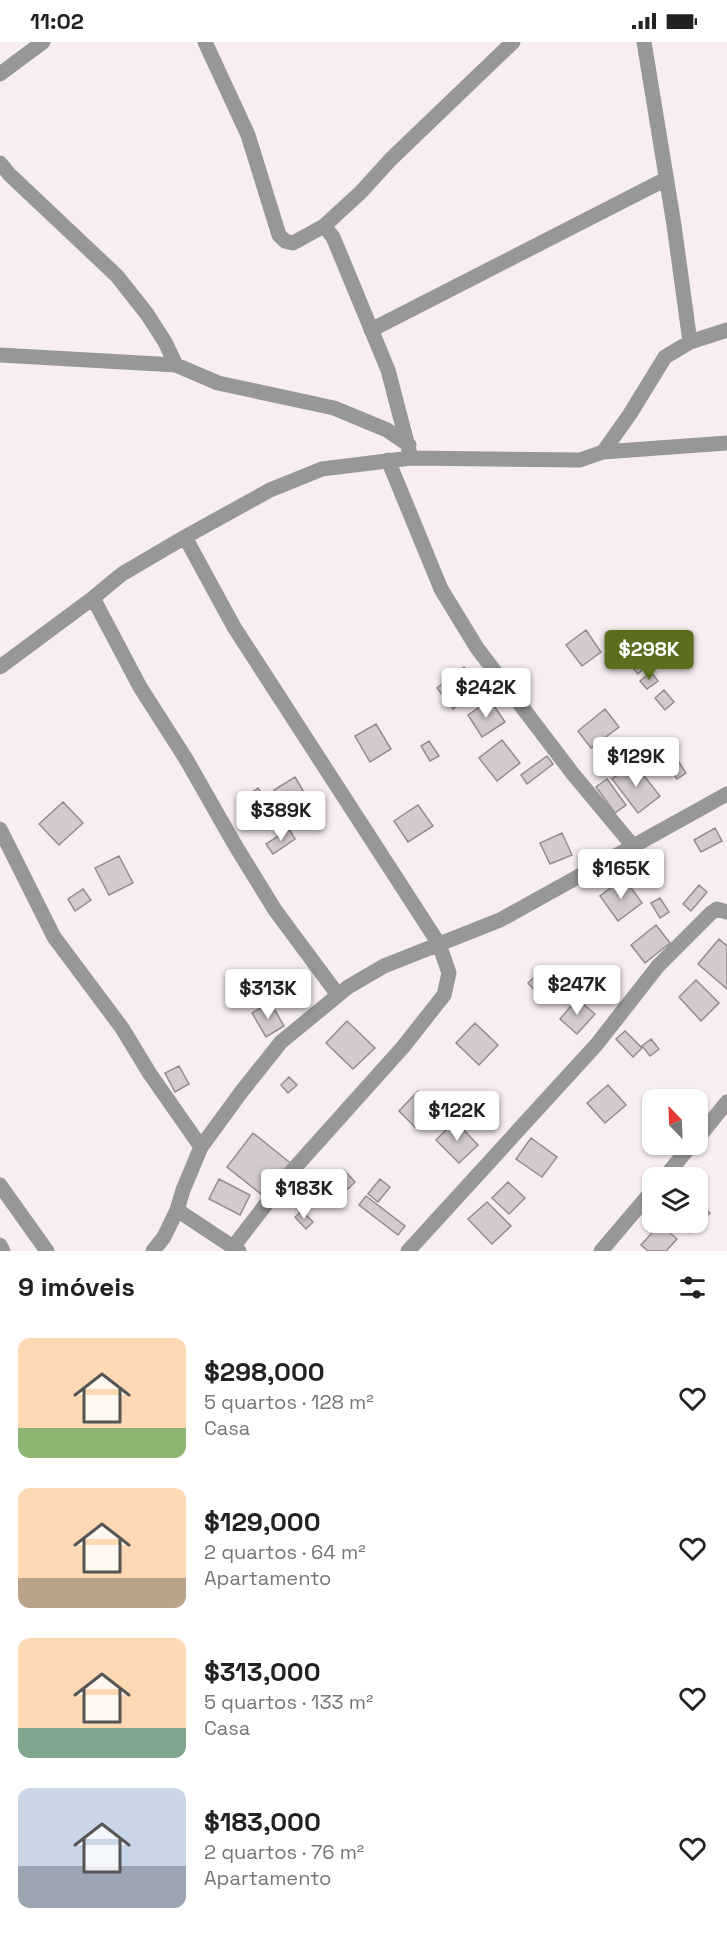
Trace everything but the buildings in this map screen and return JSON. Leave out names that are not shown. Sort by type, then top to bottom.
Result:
[{"type":"street","points":[[0,74],[43,42]]},
{"type":"street","points":[[205,42],[248,135],[279,235],[285,241],[293,243],[324,226],[513,42]]},
{"type":"street","points":[[644,42],[690,342]]},
{"type":"street","points":[[0,163],[10,176],[117,276],[147,314],[165,342],[176,365]]},
{"type":"street","points":[[371,330],[666,178]]},
{"type":"street","points":[[324,226],[336,244],[388,370],[410,452]]},
{"type":"street","points":[[603,452],[630,414],[665,357],[690,342],[727,330]]},
{"type":"street","points":[[0,355],[176,365],[218,383],[334,408],[387,430],[410,452]]},
{"type":"street","points":[[0,667],[122,574],[270,490],[322,469],[388,460],[410,452],[580,460],[603,452],[727,443]]},
{"type":"street","points":[[388,460],[441,589],[477,648],[573,774],[633,846]]},
{"type":"street","points":[[177,1210],[236,1249],[291,1172],[403,1047],[444,995],[449,973],[439,944],[234,627],[185,537]]},
{"type":"street","points":[[93,598],[140,687],[186,759],[241,855],[275,910],[338,995]]},
{"type":"street","points":[[153,1251],[164,1237],[177,1210],[201,1147],[281,1042],[338,995],[384,966],[500,920],[727,794]]},
{"type":"street","points":[[0,830],[54,937],[122,1028],[150,1074],[201,1147]]},
{"type":"street","points":[[408,1251],[597,1044],[658,966],[711,913],[717,909],[727,912]]},
{"type":"street","points":[[708,1126],[727,1102]]},
{"type":"street","points":[[673,1167],[683,1155]]},
{"type":"street","points":[[0,1185],[47,1251]]},
{"type":"street","points":[[601,1251],[642,1203]]},
{"type":"street","points":[[0,1245],[3,1251]]}]
